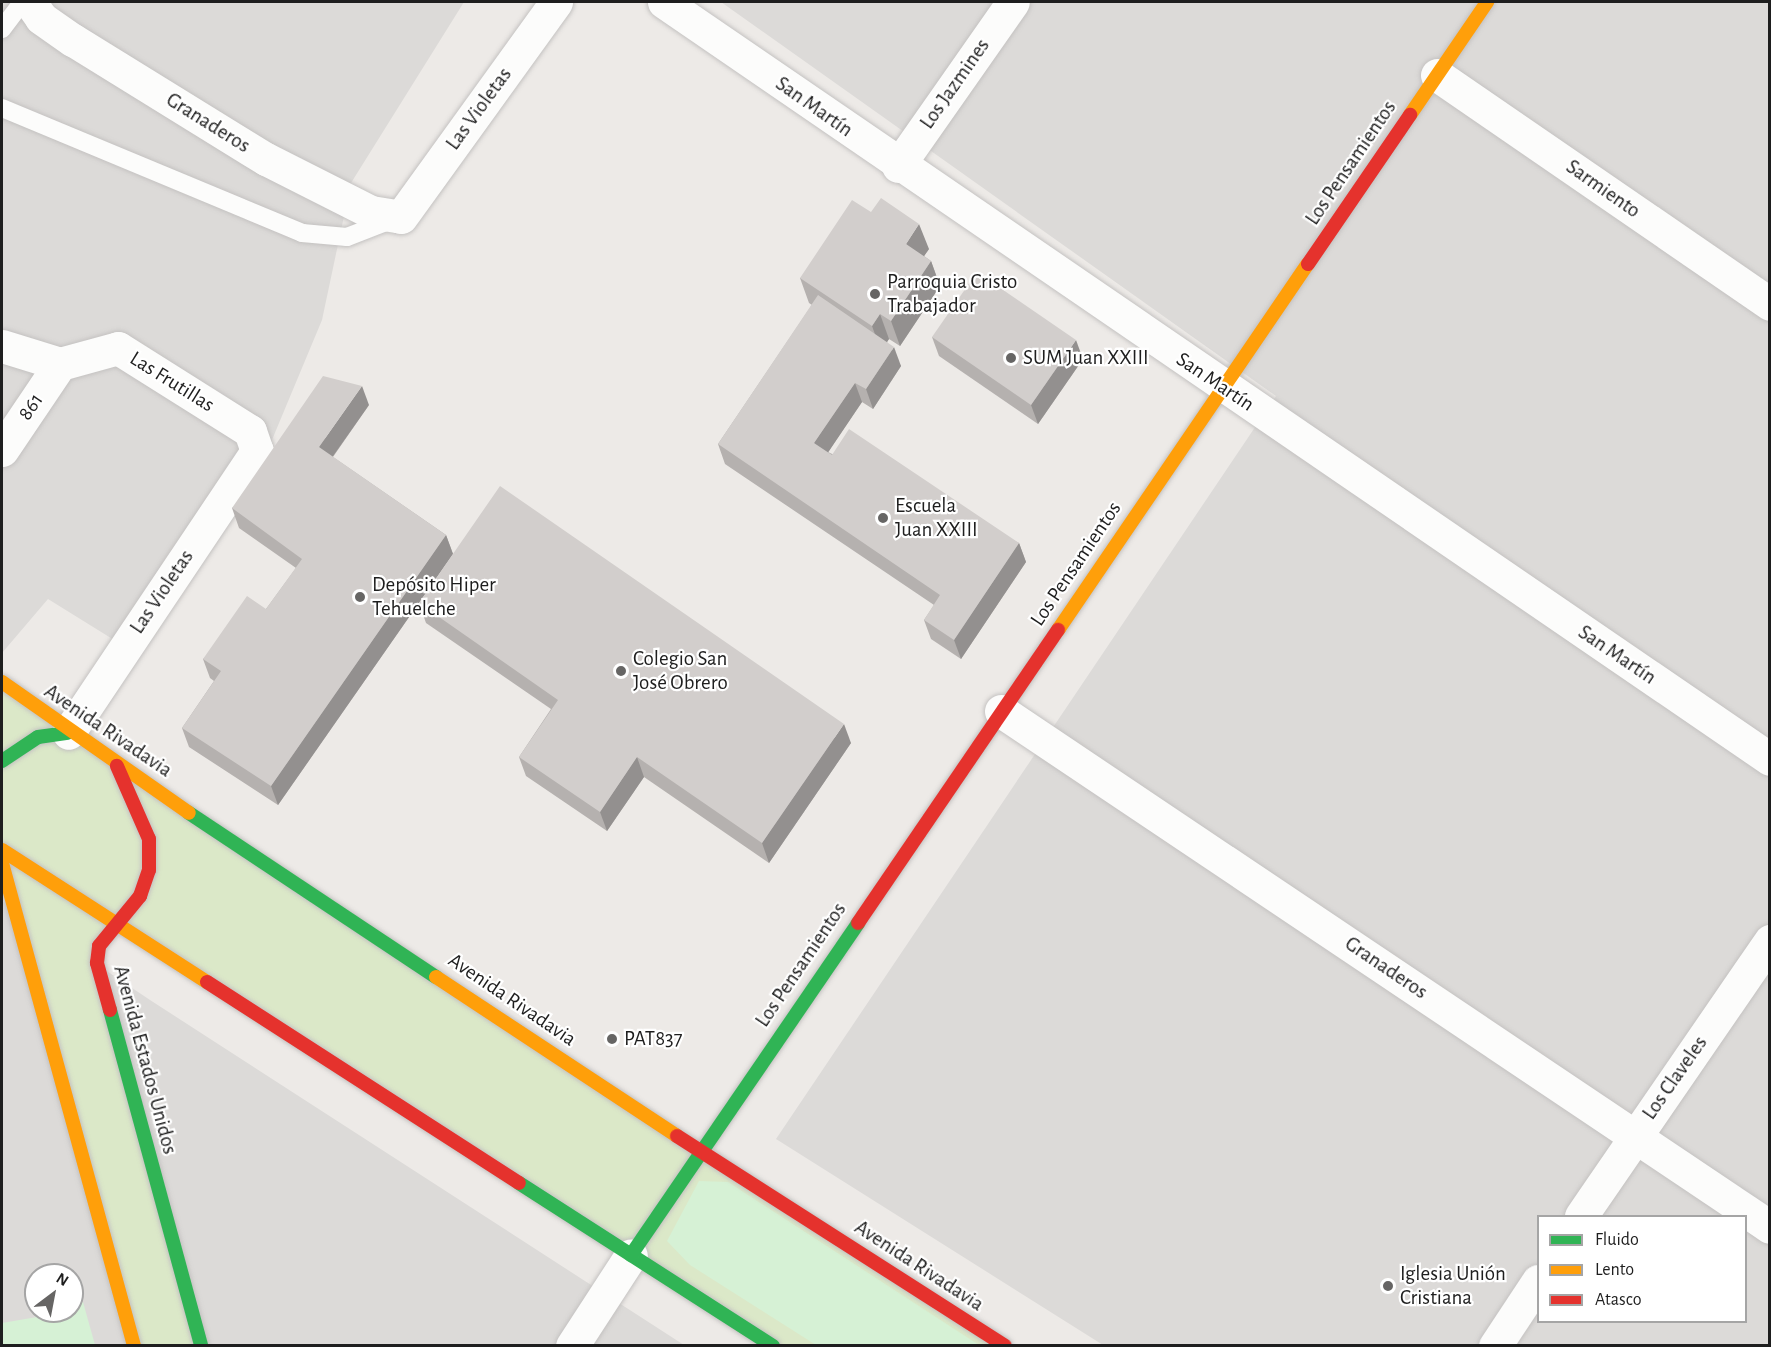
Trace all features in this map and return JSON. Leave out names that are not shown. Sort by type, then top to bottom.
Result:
[{"type":"main road","name":"Los Pensamientos","points":[[631,1256],[699,1150],[1487,2]]},
{"type":"main road","name":"Avenida Rivadavia","points":[[2,682],[68,733],[699,1150],[1005,1346]]},
{"type":"main road","points":[[2,761],[38,737],[68,733]]},
{"type":"main road","name":"Avenida Estados Unidos","points":[[117,765],[149,839],[149,870],[140,896],[99,946],[96,963],[201,1346]]},
{"type":"main road","points":[[2,850],[773,1346]]},
{"type":"main road","points":[[2,863],[134,1346]]},
{"type":"street","name":"Granaderos","points":[[30,2],[41,18],[73,40],[266,159],[371,212],[401,217]]},
{"type":"street","name":"Las Violetas","points":[[401,217],[556,2]]},
{"type":"street","name":"San Martín","points":[[664,2],[898,166],[1770,759]]},
{"type":"street","name":"Los Jazmines","points":[[898,166],[1013,2]]},
{"type":"street","name":"Sarmiento","points":[[1437,75],[1770,304]]},
{"type":"street","points":[[2,346],[60,364]]},
{"type":"street","name":"Las Frutillas","points":[[60,364],[118,348],[250,431],[257,451]]},
{"type":"street","name":"861","points":[[2,450],[60,364]]},
{"type":"street","name":"Las Violetas","points":[[68,733],[257,451]]},
{"type":"street","name":"Granaderos","points":[[1001,711],[1770,1227]]},
{"type":"street","name":"Los Claveles","points":[[1582,1215],[1770,941]]},
{"type":"street","points":[[572,1346],[631,1256]]},
{"type":"street","points":[[1495,1346],[1537,1284]]},
{"type":"lane","points":[[2,29],[22,2]]},
{"type":"lane","points":[[2,108],[323,238],[347,237],[401,217]]},
{"type":"shaded area","points":[[2,2],[464,2],[351,183],[322,320],[264,459],[127,648],[48,599],[2,653]]},
{"type":"shaded area","points":[[721,2],[1769,2],[1769,1345],[1103,1345],[776,1139],[1276,396]]},
{"type":"shaded area","points":[[2,901],[150,1000],[684,1345],[2,1345]]},
{"type":"green space","points":[[2,682],[1005,1345],[773,1345],[117,923],[99,946],[201,1345],[134,1345],[2,863]]},
{"type":"green space","points":[[699,1181],[728,1182],[979,1345],[816,1345],[690,1265],[667,1241]]},
{"type":"green space","points":[[84,1306],[95,1345],[2,1345],[2,1323],[24,1319],[24,1323],[84,1323]]},
{"type":"building","name":"Parroquia Cristo Trabajador","points":[[881,198],[919,224],[906,244],[931,261],[891,321],[880,314],[872,326],[800,278],[852,200],[871,212]]},
{"type":"building","name":"SUM Juan XXIII","points":[[977,272],[1076,340],[1031,405],[932,337]]},
{"type":"building","name":"Escuela Juan XXIII","points":[[818,295],[894,347],[866,389],[855,383],[814,443],[832,455],[849,429],[1019,543],[954,640],[924,620],[940,595],[718,444]]},
{"type":"building","name":"Depósito Hiper Tehuelche","points":[[323,376],[362,386],[319,447],[446,535],[271,786],[182,728],[221,671],[203,659],[247,596],[266,609],[302,559],[232,508]]},
{"type":"building","name":"Colegio San José Obrero","points":[[500,486],[844,724],[762,843],[637,757],[600,812],[519,757],[558,700],[419,603]]},
{"type":"traffic: fast","points":[[2,761],[38,737],[68,733]]},
{"type":"traffic: fast","points":[[189,813],[436,977]]},
{"type":"traffic: fast","points":[[631,1255],[858,923]]},
{"type":"traffic: fast","points":[[110,1010],[201,1346]]},
{"type":"traffic: fast","points":[[519,1183],[773,1346]]},
{"type":"traffic: slow","points":[[1410,115],[1487,2]]},
{"type":"traffic: slow","points":[[1058,630],[1308,264]]},
{"type":"traffic: slow","points":[[2,682],[189,813]]},
{"type":"traffic: slow","points":[[2,850],[207,982]]},
{"type":"traffic: slow","points":[[2,863],[134,1346]]},
{"type":"traffic: slow","points":[[436,977],[677,1136]]},
{"type":"traffic: jam","points":[[1308,264],[1410,115]]},
{"type":"traffic: jam","points":[[858,923],[1058,630]]},
{"type":"traffic: jam","points":[[110,1010],[97,963],[99,946],[140,896],[149,870],[149,839],[117,766]]},
{"type":"traffic: jam","points":[[207,982],[519,1183]]},
{"type":"traffic: jam","points":[[677,1136],[1005,1346]]},
{"type":"place","name":"Parroquia Cristo Trabajador","points":[[875,294]]},
{"type":"place","name":"SUM Juan XXIII","points":[[1011,358]]},
{"type":"place","name":"Escuela Juan XXIII","points":[[883,518]]},
{"type":"place","name":"Depósito Hiper Tehuelche","points":[[360,597]]},
{"type":"place","name":"Colegio San José Obrero","points":[[621,671]]},
{"type":"place","name":"PAT837","points":[[612,1039]]},
{"type":"place","name":"Iglesia Unión Cristiana","points":[[1388,1286]]}]
